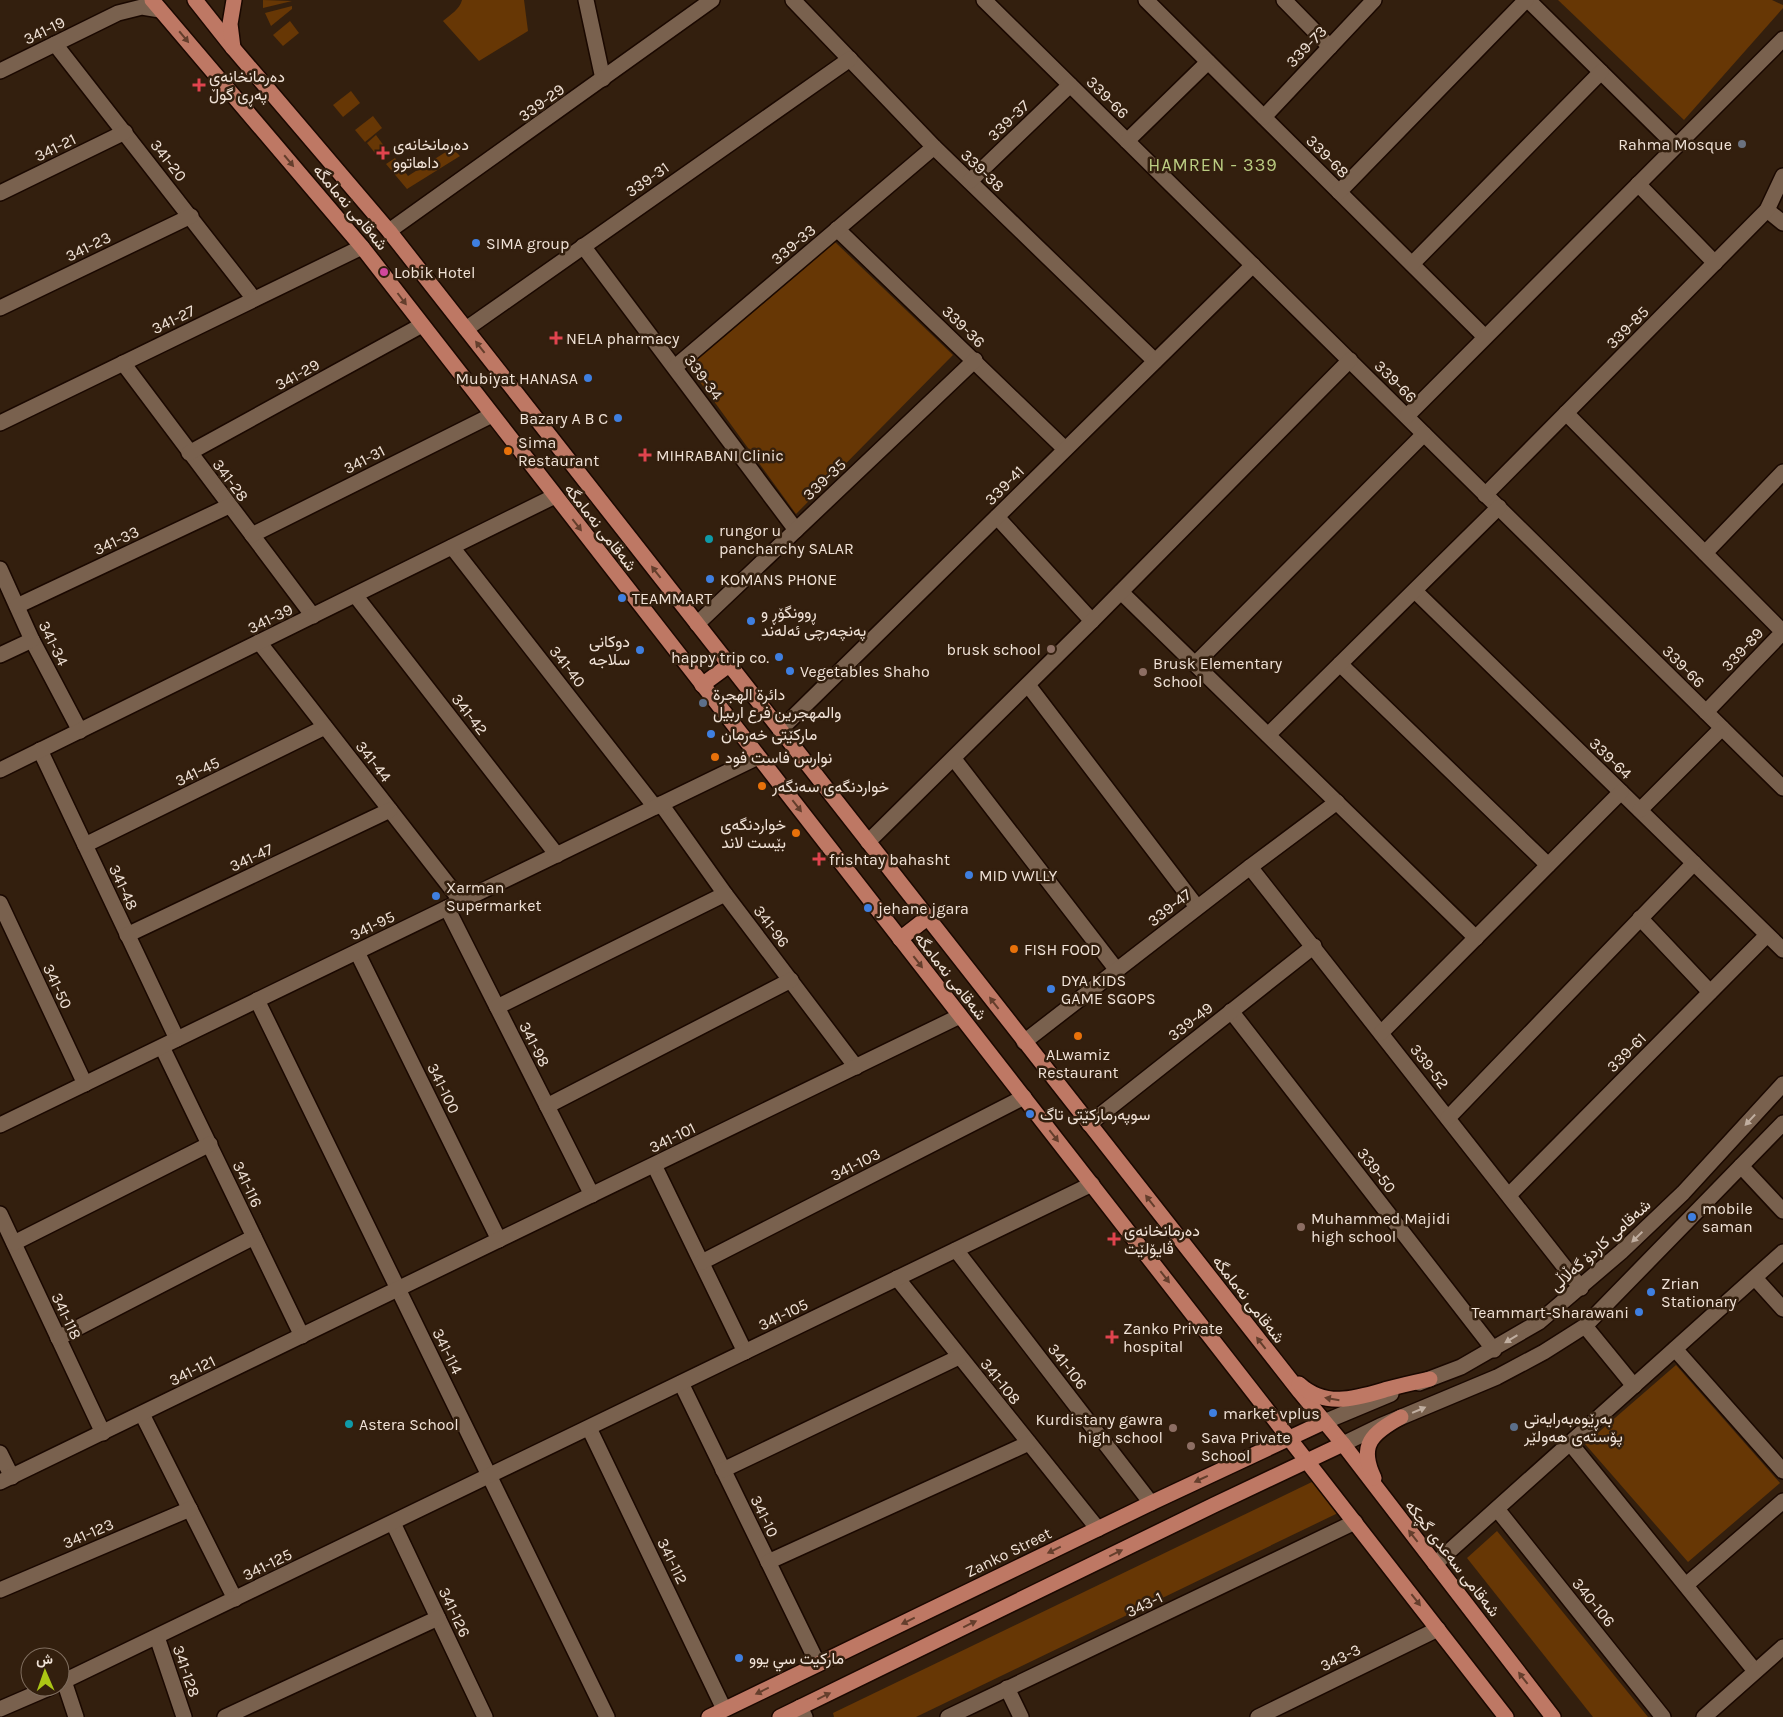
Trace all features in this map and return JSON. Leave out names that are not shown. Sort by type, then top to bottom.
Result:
[{"type":"main road","name":"شەقامی نەمامگە","points":[[195,0],[233,48],[389,231],[1324,1422]]},
{"type":"main road","points":[[233,48],[230,24],[234,0]]},
{"type":"main road","name":"شەقامی نەمامگە","points":[[156,5],[362,247],[1290,1437]]},
{"type":"main road","points":[[702,685],[729,665]]},
{"type":"main road","points":[[900,939],[927,918]]},
{"type":"main road","points":[[1192,1312],[1218,1361],[1262,1416],[1270,1430],[1269,1441],[1263,1447],[1232,1464]]},
{"type":"main road","points":[[1276,1361],[1304,1389],[1333,1400],[1354,1399],[1430,1379]]},
{"type":"main road","points":[[1391,1508],[1369,1467],[1367,1454],[1370,1441],[1377,1433],[1400,1417]]},
{"type":"main road","name":"Zanko Street","points":[[709,1717],[1232,1464],[1324,1422]]},
{"type":"main road","name":"شەقامی سەعدی گچکە","points":[[1324,1422],[1343,1444],[1553,1717]]},
{"type":"main road","points":[[1290,1437],[1506,1717]]},
{"type":"main road","points":[[780,1717],[802,1712],[1214,1505],[1343,1444]]},
{"type":"main road","points":[[1214,1505],[1291,1473],[1302,1472],[1316,1480],[1346,1510]]},
{"type":"street","points":[[586,0],[603,78]]},
{"type":"street","name":"339-29","points":[[389,231],[712,0]]},
{"type":"street","name":"339-38","points":[[793,0],[934,147],[1155,361]]},
{"type":"street","name":"339-66","points":[[984,0],[1782,786]]},
{"type":"street","name":"339-68","points":[[1146,0],[1485,337]]},
{"type":"street","points":[[1284,0],[1330,47]]},
{"type":"street","name":"339-73","points":[[1264,117],[1374,0]]},
{"type":"street","points":[[1339,192],[1527,0],[1676,146]]},
{"type":"street","name":"341-19","points":[[0,71],[118,13],[156,5]]},
{"type":"street","points":[[1407,416],[1783,39]]},
{"type":"street","name":"341-20","points":[[55,44],[254,299]]},
{"type":"street","name":"339-31","points":[[466,329],[850,59]]},
{"type":"street","points":[[1128,141],[1208,62]]},
{"type":"street","points":[[1412,264],[1602,72]]},
{"type":"street","name":"339-37","points":[[970,182],[1070,85]]},
{"type":"street","name":"341-21","points":[[0,193],[125,132]]},
{"type":"street","name":"339-33","points":[[675,367],[934,147]]},
{"type":"street","name":"339-85","points":[[1486,495],[1767,210],[1783,176]]},
{"type":"street","points":[[1638,184],[1715,263]]},
{"type":"street","points":[[1767,210],[1783,223]]},
{"type":"street","name":"341-23","points":[[0,308],[191,216]]},
{"type":"street","name":"339-36","points":[[837,229],[975,360],[1065,449]]},
{"type":"street","name":"339-34","points":[[583,246],[796,530]]},
{"type":"street","name":"341-27","points":[[0,423],[362,247]]},
{"type":"street","name":"339-41","points":[[780,730],[1253,265]]},
{"type":"street","name":"341-29","points":[[189,452],[422,326]]},
{"type":"street","name":"339-35","points":[[697,624],[975,360]]},
{"type":"street","points":[[868,842],[1121,592],[1350,360]]},
{"type":"street","name":"341-28","points":[[123,363],[313,616]]},
{"type":"street","points":[[1566,413],[1783,632]]},
{"type":"street","name":"341-31","points":[[252,535],[492,415]]},
{"type":"street","points":[[1195,664],[1424,434]]},
{"type":"street","points":[[1705,553],[1783,472]]},
{"type":"street","name":"341-39","points":[[0,770],[555,496]]},
{"type":"street","name":"341-33","points":[[17,606],[229,506]]},
{"type":"street","points":[[1268,735],[1499,507]]},
{"type":"street","points":[[996,517],[1092,621]]},
{"type":"street","name":"341-40","points":[[452,547],[658,806]]},
{"type":"street","name":"341-34","points":[[0,569],[32,640],[80,731]]},
{"type":"street","name":"339-64","points":[[1415,590],[1783,950]]},
{"type":"street","points":[[1121,592],[1476,938]]},
{"type":"street","name":"341-42","points":[[355,595],[557,855]]},
{"type":"street","name":"339-89","points":[[1706,712],[1783,632]]},
{"type":"street","points":[[0,655],[32,640]]},
{"type":"street","name":"341-44","points":[[259,642],[461,901]]},
{"type":"street","points":[[1340,664],[1548,865]]},
{"type":"street","points":[[1028,685],[1198,907]]},
{"type":"street","name":"341-45","points":[[85,845],[325,727]]},
{"type":"street","points":[[1640,810],[1722,728]]},
{"type":"street","name":"341-48","points":[[40,750],[177,1039]]},
{"type":"street","name":"341-95","points":[[0,1126],[758,757]]},
{"type":"street","points":[[954,759],[1116,970]]},
{"type":"street","points":[[1382,1033],[1621,792]]},
{"type":"street","name":"339-47","points":[[1024,1042],[1337,802]]},
{"type":"street","name":"341-96","points":[[658,806],[856,1067]]},
{"type":"street","name":"341-47","points":[[127,935],[390,810]]},
{"type":"street","points":[[1448,1118],[1694,863]]},
{"type":"street","name":"339-52","points":[[1250,867],[1581,1288]]},
{"type":"street","points":[[497,1007],[725,894]]},
{"type":"street","name":"341-50","points":[[0,902],[85,1084]]},
{"type":"street","name":"341-98","points":[[447,908],[592,1195]]},
{"type":"street","points":[[1640,918],[1710,992]]},
{"type":"street","name":"339-61","points":[[1509,1195],[1767,934]]},
{"type":"street","name":"339-49","points":[[1089,1124],[1314,946]]},
{"type":"street","name":"341-100","points":[[357,952],[499,1240]]},
{"type":"street","points":[[547,1106],[791,980]]},
{"type":"street","name":"341-114","points":[[258,1000],[607,1717]]},
{"type":"street","name":"339-50","points":[[1232,1011],[1494,1350]]},
{"type":"street","name":"341-101","points":[[398,1289],[960,1016]]},
{"type":"street","name":"341-116","points":[[162,1046],[302,1336]]},
{"type":"street","name":"شەقامی کاردۆ گەڵاڵی","points":[[1324,1422],[1461,1367],[1494,1350],[1539,1322],[1581,1288],[1683,1193],[1783,1084]]},
{"type":"street","name":"341-103","points":[[702,1262],[1024,1097]]},
{"type":"street","points":[[1343,1444],[1400,1417],[1497,1377],[1544,1352],[1585,1326],[1782,1126]]},
{"type":"street","points":[[14,1243],[210,1144]]},
{"type":"street","points":[[654,1165],[745,1352]]},
{"type":"street","points":[[1741,1166],[1783,1211]]},
{"type":"street","name":"341-105","points":[[490,1476],[1092,1184]]},
{"type":"street","name":"341-118","points":[[0,1214],[103,1433]]},
{"type":"street","points":[[58,1338],[254,1237]]},
{"type":"street","name":"341-106","points":[[956,1250],[1151,1503]]},
{"type":"street","points":[[1435,1564],[1783,1252]]},
{"type":"street","name":"341-108","points":[[897,1278],[1098,1529]]},
{"type":"street","points":[[1755,1278],[1783,1309]]},
{"type":"street","name":"341-121","points":[[6,1480],[398,1289]]},
{"type":"street","points":[[1585,1326],[1634,1386]]},
{"type":"street","points":[[1675,1349],[1783,1471]]},
{"type":"street","points":[[723,1470],[959,1357]]},
{"type":"street","name":"341-10","points":[[681,1383],[818,1664]]},
{"type":"street","points":[[142,1414],[235,1599]]},
{"type":"street","name":"341-112","points":[[589,1428],[724,1709]]},
{"type":"street","points":[[768,1562],[1029,1443]]},
{"type":"street","points":[[1570,1443],[1755,1671]]},
{"type":"street","points":[[0,1453],[6,1480]]},
{"type":"street","name":"341-125","points":[[70,1678],[490,1476]]},
{"type":"street","points":[[1686,1585],[1783,1501]]},
{"type":"street","name":"340-106","points":[[1497,1508],[1663,1717]]},
{"type":"street","name":"341-123","points":[[0,1590],[190,1509]]},
{"type":"street","name":"343-1","points":[[948,1717],[1355,1522]]},
{"type":"street","name":"341-126","points":[[393,1523],[438,1618],[479,1715]]},
{"type":"street","points":[[225,1717],[438,1618]]},
{"type":"street","name":"343-3","points":[[1258,1717],[1438,1629]]},
{"type":"street","name":"341-128","points":[[157,1636],[184,1717]]},
{"type":"street","points":[[1704,1717],[1783,1647]]},
{"type":"street","points":[[1007,1688],[1021,1717]]},
{"type":"street","name":"341-125","points":[[0,1709],[28,1697]]},
{"type":"street","points":[[65,1697],[76,1717]]},
{"type":"shaded area","points":[[263,0],[292,1],[263,8]]},
{"type":"shaded area","points":[[462,0],[524,0],[528,31],[479,61],[443,21],[457,9]]},
{"type":"shaded area","points":[[1558,0],[1772,0],[1783,5],[1783,8],[1684,120]]},
{"type":"shaded area","points":[[292,6],[292,9],[271,26],[265,13]]},
{"type":"shaded area","points":[[290,21],[299,33],[283,46],[273,35]]},
{"type":"shaded area","points":[[351,91],[360,103],[343,117],[333,105]]},
{"type":"shaded area","points":[[373,116],[382,128],[365,142],[355,130]]},
{"type":"shaded area","points":[[376,135],[384,146],[375,153],[367,143]]},
{"type":"shaded area","points":[[452,148],[460,156],[407,189],[386,164],[395,158],[408,176]]},
{"type":"shaded area","points":[[835,242],[953,355],[796,514],[689,367]]},
{"type":"shaded area","points":[[1676,1365],[1780,1483],[1688,1562],[1585,1444]]},
{"type":"shaded area","points":[[1316,1480],[1338,1513],[916,1717],[834,1717],[833,1713]]},
{"type":"shaded area","points":[[1497,1531],[1648,1717],[1593,1717],[1467,1558]]},
{"type":"place","name":"دەرمانخانەی پەڕی گوڵ","points":[[199,85]]},
{"type":"place","name":"Rahma Mosque","points":[[1742,144]]},
{"type":"place","name":"دەرمانخانەی داهاتوو","points":[[383,153]]},
{"type":"place","name":"SIMA group","points":[[476,243]]},
{"type":"place","name":"Lobik Hotel","points":[[384,272]]},
{"type":"place","name":"NELA pharmacy","points":[[556,338]]},
{"type":"place","name":"Mubiyat HANASA","points":[[588,378]]},
{"type":"place","name":"Bazary A B C","points":[[618,418]]},
{"type":"place","name":"Sima Restaurant","points":[[508,451]]},
{"type":"place","name":"MIHRABANI Clinic","points":[[645,455]]},
{"type":"place","name":"rungor u pancharchy SALAR","points":[[709,539]]},
{"type":"place","name":"KOMANS PHONE","points":[[710,579]]},
{"type":"place","name":"TEAMMART","points":[[622,598]]},
{"type":"place","name":"ڕوونگۆڕ و پەنچەرچی ئەلەند","points":[[751,621]]},
{"type":"place","name":"brusk school","points":[[1051,649]]},
{"type":"place","name":"دوكانى سلاجه","points":[[640,650]]},
{"type":"place","name":"happy trip co.","points":[[779,657]]},
{"type":"place","name":"Vegetables Shaho","points":[[790,671]]},
{"type":"place","name":"Brusk Elementary School","points":[[1143,672]]},
{"type":"place","name":"دائرة الهجرة والمهجرين فرع اربيل","points":[[703,703]]},
{"type":"place","name":"مارکێتی خەرمان","points":[[711,734]]},
{"type":"place","name":"نوارس فاست فود","points":[[715,757]]},
{"type":"place","name":"خواردنگەی سەنگەر","points":[[762,786]]},
{"type":"place","name":"خواردنگەی بێست لاند","points":[[796,833]]},
{"type":"place","name":"frishtay bahasht","points":[[819,859]]},
{"type":"place","name":"MID VWLLY","points":[[969,875]]},
{"type":"place","name":"Xarman Supermarket","points":[[436,896]]},
{"type":"place","name":"jehane jgara","points":[[868,908]]},
{"type":"place","name":"FISH FOOD","points":[[1014,949]]},
{"type":"place","name":"DYA KIDS GAME SGOPS","points":[[1051,989]]},
{"type":"place","name":"ALwamiz Restaurant","points":[[1078,1036]]},
{"type":"place","name":"سوپەرمارکێتی تاگ","points":[[1030,1114]]},
{"type":"place","name":"mobile saman","points":[[1692,1217]]},
{"type":"place","name":"Muhammed Majidi high school","points":[[1301,1227]]},
{"type":"place","name":"دەرمانخانەی ڤایۆلێت","points":[[1114,1239]]},
{"type":"place","name":"Zrian Stationary","points":[[1651,1292]]},
{"type":"place","name":"Teammart-Sharawani","points":[[1639,1312]]},
{"type":"place","name":"Zanko Private hospital","points":[[1112,1337]]},
{"type":"place","name":"market vplus","points":[[1213,1413]]},
{"type":"place","name":"Astera School","points":[[349,1424]]},
{"type":"place","name":"بەڕێوەبەرایەتی پۆستەی هەولێر","points":[[1514,1427]]},
{"type":"place","name":"Kurdistany gawra high school","points":[[1173,1428]]},
{"type":"place","name":"Sava Private School","points":[[1191,1446]]},
{"type":"place","name":"ماركيت سي يوو","points":[[739,1658]]},
{"type":"district","name":"HAMREN - 339","points":[[1213,165]]}]
